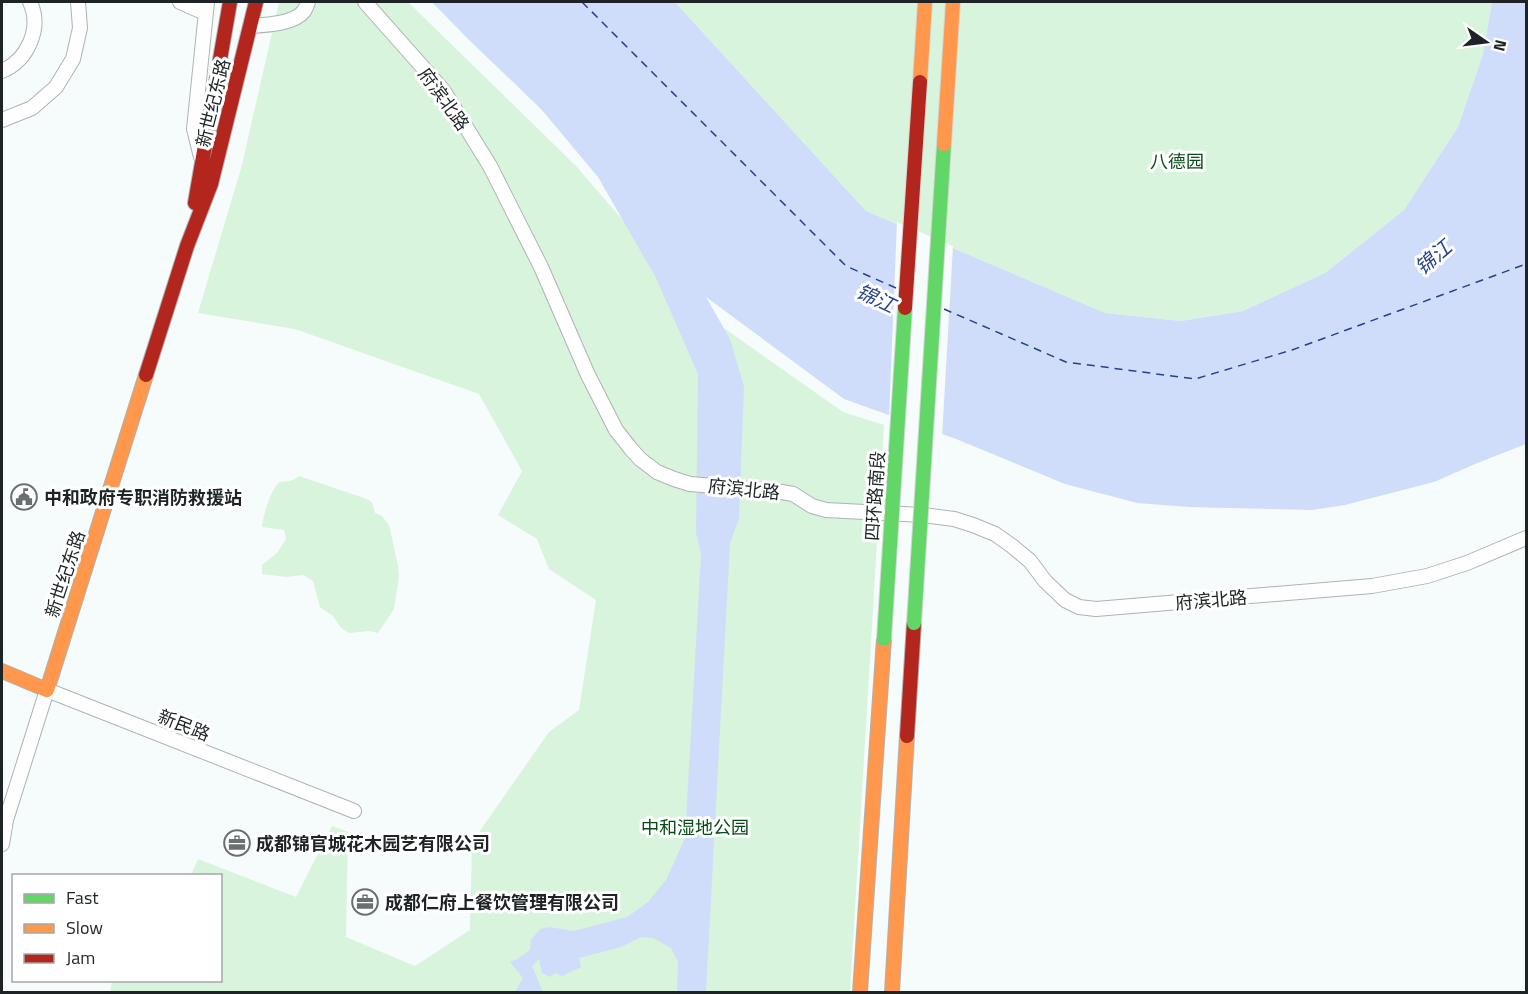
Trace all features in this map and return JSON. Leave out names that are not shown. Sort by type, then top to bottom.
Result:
[{"type":"main road","name":"新世纪东路","points":[[187,246],[230,2]]},
{"type":"main road","name":"新世纪东路","points":[[47,690],[187,246],[211,184],[256,2]]},
{"type":"main road","name":"四环路南段","points":[[860,993],[925,2]]},
{"type":"main road","points":[[892,993],[953,2]]},
{"type":"main road","name":"新民路","points":[[2,671],[47,690]]},
{"type":"street","points":[[2,71],[19,60],[30,45],[35,28],[34,9],[30,2]]},
{"type":"street","points":[[2,120],[32,108],[56,87],[73,59],[80,28],[78,2]]},
{"type":"street","points":[[180,2],[206,7]]},
{"type":"street","points":[[250,26],[271,25],[291,20],[303,12],[308,2]]},
{"type":"street","name":"府滨北路","points":[[365,2],[443,90],[490,166],[541,267],[588,375],[616,430],[640,459],[657,472],[690,484],[754,488],[793,494],[812,506],[826,510],[923,515],[954,519],[995,534],[1030,561],[1045,581],[1065,600],[1079,607],[1096,609],[1372,586],[1427,576],[1467,563],[1527,538]]},
{"type":"street","name":"新世纪东路","points":[[202,163],[194,129],[206,7]]},
{"type":"street","name":"新世纪东路","points":[[2,844],[6,820],[47,690]]},
{"type":"street","name":"新民路","points":[[47,690],[354,812]]},
{"type":"green space","name":"中和湿地公园","points":[[279,2],[408,2],[576,166],[704,314],[843,412],[884,425],[850,992],[110,992],[112,982],[222,982],[222,874],[191,874],[198,859],[296,897],[332,826],[348,832],[346,937],[415,966],[470,930],[472,842],[549,732],[579,710],[596,600],[549,569],[537,539],[498,515],[522,471],[479,394],[295,329],[198,313],[242,165]]},
{"type":"green space","name":"八德园","points":[[675,2],[1492,2],[1483,54],[1458,127],[1404,210],[1325,273],[1243,311],[1181,321],[1105,313],[866,211]]},
{"type":"green space","points":[[299,476],[372,502],[375,513],[382,516],[389,525],[399,576],[394,609],[378,633],[369,631],[349,633],[341,628],[333,616],[320,607],[313,581],[303,575],[286,577],[262,574],[262,565],[277,553],[286,539],[284,530],[262,527],[268,503],[277,484],[291,481]]},
{"type":"water","name":"锦江","points":[[432,2],[675,2],[866,211],[1105,313],[1181,321],[1243,311],[1325,273],[1404,210],[1458,127],[1483,54],[1492,2],[1526,2],[1526,444],[1434,482],[1345,505],[1312,510],[1189,507],[1137,503],[1065,484],[956,439],[844,399],[706,297],[730,339],[744,386],[739,519],[730,543],[706,992],[677,992],[678,962],[671,948],[653,938],[641,937],[621,947],[579,958],[581,967],[562,976],[555,973],[550,977],[542,973],[539,959],[532,966],[541,992],[515,992],[523,978],[510,962],[530,950],[531,940],[540,929],[549,927],[574,931],[627,917],[648,902],[666,880],[685,838],[701,554],[696,533],[698,374],[656,278],[598,177],[541,109]]},
{"type":"pier","points":[[897,222],[953,246],[942,437],[889,418]]},
{"type":"ferry route","points":[[582,2],[846,266],[896,288]]},
{"type":"ferry route","points":[[944,309],[1066,362],[1195,379],[1292,350],[1526,264]]},
{"type":"traffic: slow","points":[[920,82],[925,2]]},
{"type":"traffic: slow","points":[[944,144],[953,2]]},
{"type":"traffic: slow","points":[[2,671],[47,690],[146,375]]},
{"type":"traffic: slow","points":[[860,992],[884,639]]},
{"type":"traffic: slow","points":[[892,992],[907,736]]},
{"type":"traffic: jam","points":[[195,203],[230,2]]},
{"type":"traffic: jam","points":[[146,375],[187,246],[211,184],[256,2]]},
{"type":"traffic: jam","points":[[905,308],[920,82]]},
{"type":"traffic: jam","points":[[907,736],[914,623]]},
{"type":"traffic: fast","points":[[914,623],[944,144]]},
{"type":"traffic: fast","points":[[884,639],[905,308]]},
{"type":"place","name":"中和政府专职消防救援站","points":[[24,497]]},
{"type":"place","name":"成都锦官城花木园艺有限公司","points":[[237,843]]},
{"type":"place","name":"成都仁府上餐饮管理有限公司","points":[[365,902]]}]
